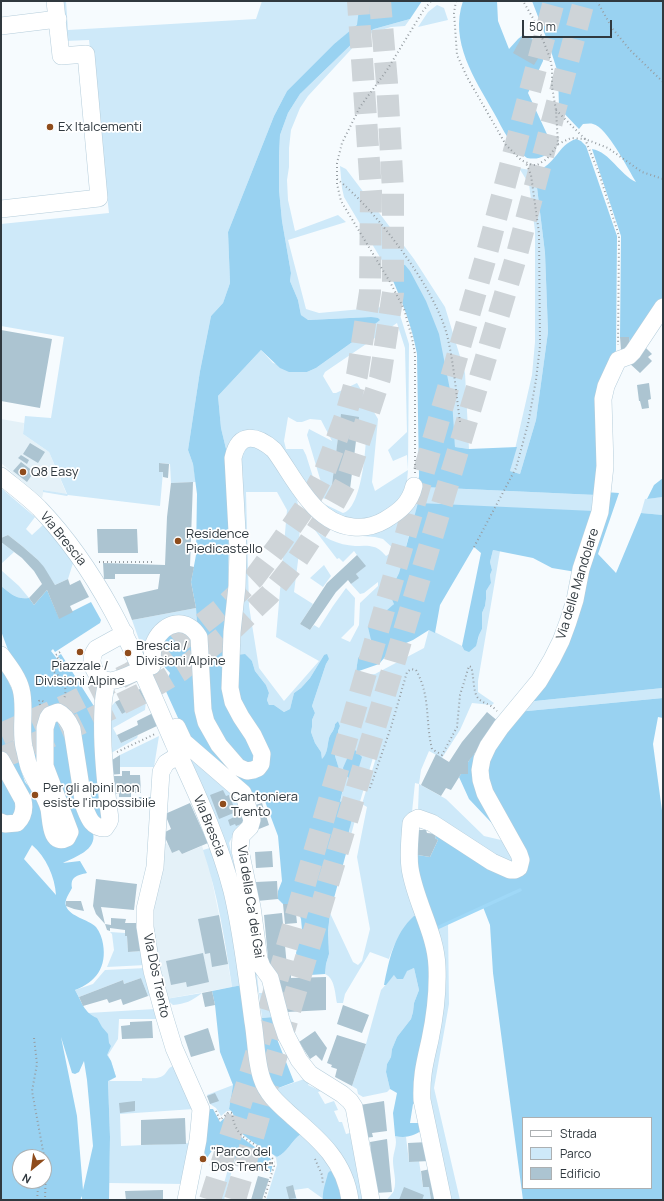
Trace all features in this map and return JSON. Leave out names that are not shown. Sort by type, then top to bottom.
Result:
[{"type":"street","points":[[1,209],[99,198],[86,54],[61,56],[56,1]]},
{"type":"street","points":[[1,26],[58,19]]},
{"type":"street","name":"Via delle Mandolare","points":[[443,1200],[422,1100],[422,1076],[436,1007],[437,966],[433,944],[410,868],[411,823],[418,818],[432,823],[492,862],[510,870],[519,868],[521,860],[519,854],[485,793],[480,770],[482,759],[488,746],[503,724],[539,680],[561,641],[574,600],[580,569],[600,512],[605,466],[603,412],[604,392],[618,360],[629,356],[633,352],[663,307]]},
{"type":"street","name":"Via Brescia","points":[[147,667],[155,641],[164,629],[171,625],[184,624],[195,630],[199,637],[203,710],[206,722],[219,745],[238,767],[247,770],[258,768],[261,764],[262,754],[254,735],[241,717],[234,702],[230,688],[232,632],[237,586],[238,550],[233,458],[238,443],[250,438],[266,443],[274,450],[314,507],[331,520],[345,526],[366,527],[384,521],[402,507],[410,498],[414,486]]},
{"type":"street","name":"Via Brescia","points":[[1,476],[36,506],[69,544],[92,575],[125,633],[147,667],[179,755],[220,851],[232,891],[245,964],[262,1079],[273,1098],[312,1133],[334,1158],[343,1173],[350,1200]]},
{"type":"street","points":[[125,633],[93,652],[92,664],[97,675],[101,679],[112,682],[147,667]]},
{"type":"street","points":[[1,656],[14,674],[21,688],[23,706],[23,739],[29,768],[49,808],[53,834],[56,838],[64,840],[70,832],[45,766],[46,723],[50,714],[58,712],[61,713],[67,720],[72,729],[84,806],[93,824],[101,828],[107,826],[110,818],[104,763],[103,708],[107,681]]},
{"type":"street","name":"Via della Ca' dei Gai","points":[[147,667],[162,694],[184,742],[243,793],[252,820],[250,827],[241,836],[240,850],[252,907],[258,960],[270,978],[280,1020],[299,1060],[310,1074],[342,1094],[350,1101],[354,1108],[372,1200]]},
{"type":"street","name":"Via Dòs Trento","points":[[179,755],[166,763],[161,772],[154,867],[145,909],[145,927],[152,971],[174,1048],[201,1109],[198,1140],[186,1200]]},
{"type":"street","points":[[1,760],[23,800],[24,805],[21,819],[17,823],[5,824],[1,822]]},
{"type":"path","points":[[414,486],[416,461],[415,368],[412,338],[404,309],[390,282],[341,201],[337,179],[337,163],[342,143],[360,107],[387,70],[423,11],[431,1]]},
{"type":"path","points":[[456,1],[454,13],[457,55],[467,77],[506,145],[516,156],[526,163],[537,165],[544,162],[558,144],[571,138],[585,139],[608,148],[642,172],[663,180]]},
{"type":"path","points":[[523,1],[537,25],[550,58],[558,144]]},
{"type":"path","points":[[597,1],[612,28],[630,50],[663,82]]},
{"type":"path","points":[[556,110],[585,139],[599,173],[619,236],[618,350]]},
{"type":"path","points":[[474,547],[516,468],[528,424],[536,380],[540,346],[539,233],[531,175],[526,163]]},
{"type":"path","points":[[337,179],[352,191],[385,229],[434,300],[447,333],[452,357],[460,422]]},
{"type":"path","points":[[98,562],[152,562]]},
{"type":"path","points":[[58,712],[67,692],[61,677],[54,672],[59,660],[56,655],[60,652]]},
{"type":"path","points":[[370,788],[408,672],[411,669],[416,670],[419,676],[427,702],[429,733],[432,749],[442,755],[457,728],[460,695],[469,666],[473,670],[478,698],[492,705]]},
{"type":"path","points":[[104,763],[116,753],[161,731]]},
{"type":"path","points":[[34,1038],[37,1064],[32,1091],[43,1149]]},
{"type":"path","points":[[215,1108],[220,1120],[229,1112],[232,1113],[237,1132],[242,1137],[265,1151],[273,1159],[274,1166],[264,1200]]},
{"type":"path","points":[[312,1155],[322,1175],[323,1184]]},
{"type":"path","points":[[37,1200],[38,1189]]},
{"type":"path","points":[[45,1189],[45,1200]]},
{"type":"shaded area","points":[[360,1],[422,1],[410,19],[374,29],[360,36],[300,94],[288,113],[280,135],[279,190],[282,221],[291,273],[290,281],[298,300],[301,315],[308,320],[371,317],[378,318],[380,320],[316,368],[307,372],[289,372],[280,368],[261,350],[218,396],[221,428],[227,453],[229,514],[228,609],[223,694],[252,743],[254,759],[251,763],[246,764],[213,726],[191,582],[196,555],[197,494],[193,464],[188,450],[200,371],[211,316],[223,303],[230,283],[228,232],[274,116],[287,91],[334,44],[357,25]]},
{"type":"shaded area","points":[[463,1],[497,1],[498,21],[509,49],[523,35],[535,40],[544,48],[543,61],[528,93],[552,145],[548,152],[542,157],[527,158],[516,149],[504,132],[479,87],[466,60],[459,31]]},
{"type":"shaded area","points":[[532,1],[663,1],[663,303],[630,350],[629,337],[620,337],[621,236],[592,149],[604,154],[630,179],[636,182],[611,140],[599,127],[592,124],[583,124],[579,129],[559,108],[558,73]]},
{"type":"shaded area","points":[[576,139],[581,141],[586,146],[617,236],[616,350],[596,495],[423,487],[420,493],[417,491],[419,476],[417,354],[406,314],[390,274],[394,268],[399,265],[405,265],[410,271],[426,301],[439,334],[452,400],[455,447],[469,449],[517,447],[510,471],[520,474],[536,420],[548,332],[545,253],[535,171],[548,165],[565,146]]},
{"type":"shaded area","points":[[1,419],[24,423],[23,434],[49,452],[67,495],[44,490],[42,498],[1,463]]},
{"type":"shaded area","points":[[663,478],[663,497],[647,499],[654,485]]},
{"type":"shaded area","points":[[605,492],[619,493],[598,554],[616,573],[641,513],[663,515],[663,688],[525,702],[539,685]]},
{"type":"shaded area","points":[[418,503],[594,511],[576,572],[552,568],[533,558],[493,550],[490,562],[492,570],[490,575],[491,583],[486,591],[485,606],[482,613],[482,629],[476,646],[469,652],[464,650],[462,646],[481,553],[474,547],[440,605],[435,633],[429,630],[413,640],[392,649],[379,664],[356,672],[358,658],[371,640],[368,627],[394,604],[391,597],[394,593],[395,581],[399,573]]},
{"type":"shaded area","points":[[1,586],[17,597],[29,598],[34,605],[47,590],[59,618],[91,602],[101,620],[100,623],[55,652],[53,649],[51,651],[58,660],[60,659],[58,656],[61,654],[97,711],[108,818],[94,823],[73,724],[51,711],[46,796],[5,653],[8,650],[1,631]]},
{"type":"shaded area","points":[[185,632],[195,639],[198,702],[252,779],[257,778],[263,773],[235,696],[238,655],[245,654],[252,661],[255,671],[266,685],[269,693],[267,700],[269,705],[274,705],[284,712],[290,709],[294,693],[310,678],[324,655],[327,654],[329,659],[312,706],[315,713],[312,720],[311,732],[315,743],[321,752],[322,759],[326,752],[329,738],[335,724],[338,721],[340,726],[335,756],[340,772],[339,784],[342,787],[340,802],[345,800],[349,801],[354,807],[347,850],[330,913],[328,931],[329,954],[325,974],[310,975],[299,966],[296,953],[302,930],[301,919],[295,904],[283,904],[278,899],[278,891],[282,881],[278,836],[263,796],[252,795],[188,740],[164,687],[170,673],[163,664],[162,659],[164,653],[161,650],[169,636],[175,633]]},
{"type":"shaded area","points":[[1,665],[15,696],[16,730],[13,740],[25,782],[48,809],[51,720],[65,723],[93,833],[92,844],[84,852],[63,863],[80,861],[87,873],[73,879],[72,888],[66,899],[66,906],[71,913],[96,927],[101,935],[103,944],[103,960],[98,973],[89,983],[75,990],[86,1010],[97,1018],[108,1034],[109,1043],[111,1046],[107,1055],[111,1061],[116,1077],[108,1081],[110,1137],[109,1200],[82,1200],[82,1196],[80,1200],[1,1200],[1,827],[24,821],[1,754]],"holes":[[[32,845],[42,855],[52,874],[56,895],[24,859]],[[61,1037],[72,1073],[75,1074],[79,1072],[84,1061],[87,1080],[93,1146],[83,1190],[77,1116]]]},
{"type":"shaded area","points":[[663,698],[663,718],[658,717],[653,744],[663,818],[663,1200],[523,1200],[493,973],[490,925],[483,907],[437,928],[412,854],[430,857],[438,840],[435,838],[437,834],[518,875],[504,820],[483,768],[517,712]]},
{"type":"shaded area","points":[[355,750],[362,757],[355,779],[349,778],[345,775],[343,768],[350,752]]},
{"type":"shaded area","points":[[474,753],[503,835],[469,799],[459,777],[461,774],[468,774],[468,762]]},
{"type":"shaded area","points":[[1,770],[21,813],[1,818]]},
{"type":"shaded area","points":[[167,843],[172,853],[179,850],[182,854],[202,846],[209,866],[232,987],[166,999],[157,967],[151,906],[160,847]]},
{"type":"shaded area","points":[[414,916],[419,916],[432,974],[419,1100],[413,1104],[410,1123],[424,1123],[425,1128],[411,1136],[399,1137],[395,1136],[393,1113],[397,1093],[390,1089],[386,1072],[387,1064],[391,1057],[392,1049],[397,1037],[411,1019],[414,1003],[419,990],[414,968],[407,971],[403,979],[397,979],[394,975],[386,985],[384,985],[393,948],[407,923]]},
{"type":"shaded area","points":[[242,985],[250,1043],[301,1134],[284,1153],[277,1157],[243,1134],[238,1128],[233,1114],[229,1109],[233,1085],[220,1052],[212,991]]},
{"type":"shaded area","points":[[273,1017],[277,1039],[294,1082],[273,1090],[266,1066],[262,1018]]},
{"type":"shaded area","points":[[208,1109],[213,1109],[220,1122],[230,1115],[232,1126],[237,1134],[270,1158],[273,1163],[271,1172],[259,1170],[251,1159],[245,1156],[231,1159],[224,1151],[219,1149],[213,1149],[207,1158],[203,1149]]},
{"type":"shaded area","points":[[330,1171],[334,1172],[342,1200],[323,1200],[324,1186]]},
{"type":"green space","points":[[63,1],[66,1],[68,30],[256,19],[262,1],[360,1],[358,25],[334,44],[287,91],[274,116],[228,232],[230,283],[223,303],[211,316],[200,371],[188,450],[193,464],[196,482],[171,483],[170,464],[160,463],[159,472],[163,472],[160,506],[43,492],[43,490],[67,494],[49,452],[23,434],[25,416],[51,418],[64,337],[1,326],[1,224],[109,213],[89,40],[65,41]]},
{"type":"green space","points":[[437,5],[444,8],[448,20],[418,27],[428,12]]},
{"type":"green space","points":[[410,19],[405,26],[391,27],[372,33],[358,42],[308,96],[300,108],[291,130],[287,180],[288,200],[295,231],[338,215],[346,222],[288,240],[306,309],[319,313],[394,306],[400,315],[409,344],[408,470],[406,493],[403,497],[376,517],[347,521],[318,501],[343,513],[349,509],[358,491],[361,478],[366,434],[357,433],[341,415],[330,500],[322,498],[323,489],[307,435],[309,429],[332,441],[321,420],[310,419],[297,422],[288,417],[284,441],[286,449],[303,449],[313,477],[310,483],[305,482],[272,440],[227,453],[221,428],[218,396],[261,350],[273,363],[307,372],[316,368],[351,343],[371,317],[307,320],[301,315],[298,300],[290,281],[291,273],[282,221],[279,190],[279,156],[280,135],[288,113],[300,94],[360,36],[374,29]],"holes":[[[397,323],[405,348],[407,432],[388,450],[393,461],[407,455],[408,470],[375,491],[372,482],[378,419],[357,383],[333,393],[323,376],[325,372]]]},
{"type":"green space","points":[[340,166],[346,169],[414,259],[445,307],[465,373],[469,449],[455,447],[454,438],[395,266],[390,274],[344,197]]},
{"type":"green space","points":[[519,168],[535,171],[545,253],[548,332],[536,420],[520,474],[510,471],[532,375],[535,342],[535,231],[529,184]]},
{"type":"green space","points":[[253,445],[266,451],[296,494],[300,516],[299,553],[294,592],[313,604],[300,624],[310,630],[314,625],[319,628],[346,588],[355,598],[354,625],[341,638],[350,642],[359,625],[360,603],[378,586],[378,582],[364,593],[360,594],[351,584],[358,578],[356,574],[365,566],[354,551],[343,562],[339,558],[337,559],[311,525],[320,534],[331,540],[355,546],[374,547],[379,549],[386,556],[395,550],[383,539],[350,535],[335,531],[345,532],[420,493],[423,487],[596,495],[594,511],[412,524],[399,573],[395,581],[394,604],[358,658],[356,672],[363,675],[375,674],[424,648],[429,629],[462,646],[464,650],[478,640],[482,629],[482,613],[485,606],[486,591],[491,583],[490,575],[492,570],[490,562],[493,550],[500,551],[478,681],[478,692],[494,703],[492,705],[472,703],[460,730],[442,758],[429,751],[421,770],[419,784],[415,783],[412,812],[419,916],[401,935],[394,945],[389,959],[370,952],[345,994],[343,1003],[337,1003],[333,983],[325,974],[329,954],[328,931],[330,913],[353,962],[358,965],[362,961],[370,929],[357,857],[367,807],[362,804],[378,751],[375,751],[347,850],[350,825],[340,802],[342,790],[339,784],[340,772],[335,756],[340,726],[338,721],[335,724],[329,738],[326,752],[322,760],[321,752],[315,743],[311,732],[312,720],[315,713],[312,706],[329,659],[324,655],[310,678],[294,693],[290,709],[284,712],[274,705],[269,705],[267,700],[269,693],[266,685],[255,671],[252,661],[238,655],[239,456],[242,450]],"holes":[[[246,492],[277,492],[287,510],[276,637],[319,661],[284,701],[259,668],[249,606]]]},
{"type":"green space","points":[[1,488],[35,517],[26,529],[32,535],[44,524],[74,560],[68,579],[55,585],[38,560],[22,546],[8,535],[1,538]]},
{"type":"green space","points":[[663,497],[663,515],[641,513],[645,499]]},
{"type":"green space","points":[[1,542],[14,552],[1,564]]},
{"type":"green space","points":[[324,565],[331,576],[323,587],[310,578]]},
{"type":"green space","points":[[1,570],[19,586],[29,598],[17,597],[1,586]]},
{"type":"green space","points":[[196,608],[197,624],[143,651],[132,620]]},
{"type":"green space","points":[[663,688],[663,698],[517,712],[525,702]]},
{"type":"green space","points":[[146,701],[145,710],[113,728],[121,743],[138,735],[137,738],[106,756],[110,708],[115,702],[122,714]]},
{"type":"green space","points":[[159,736],[154,767],[120,767],[120,755]]},
{"type":"green space","points":[[180,744],[239,793],[247,824],[237,828],[229,843],[244,908],[249,907],[259,993],[254,987]]},
{"type":"green space","points":[[419,784],[446,799],[484,836],[501,840],[508,845],[514,858],[512,862],[508,863],[428,814],[418,810]]},
{"type":"green space","points":[[213,847],[228,906],[242,985],[232,987],[217,901],[203,850]]},
{"type":"green space","points":[[448,923],[449,1004],[434,1088],[460,1200],[445,1200],[429,1115],[437,928]]},
{"type":"green space","points":[[110,932],[125,933],[125,936],[127,936],[128,952],[142,951],[146,965],[107,967],[114,950],[112,934]]},
{"type":"green space","points":[[146,968],[153,993],[148,996],[141,978],[124,984],[123,980],[79,997],[75,990],[93,984],[105,970]]},
{"type":"green space","points":[[414,968],[419,990],[414,1003],[411,1019],[397,1037],[392,1049],[391,1057],[387,1064],[386,1072],[390,1089],[387,1092],[363,1097],[358,1094],[357,1089],[352,1086],[366,1044],[381,990],[394,975]]},
{"type":"green space","points":[[202,993],[188,1002],[177,1005],[173,1005],[166,999]]},
{"type":"green space","points":[[259,993],[270,993],[273,1017],[262,1018]]},
{"type":"green space","points":[[155,1009],[158,1019],[119,1019],[118,1039],[108,1055],[116,1077],[109,1081],[142,1081],[142,1078],[157,1078],[163,1076],[175,1065],[194,1109],[120,1114],[121,1146],[192,1143],[184,1184],[109,1183],[110,1137],[108,1081],[88,1013]]},
{"type":"green space","points":[[307,1078],[311,1080],[308,1085],[321,1091],[318,1092],[325,1104],[334,1101],[338,1110],[334,1111],[339,1122],[342,1122],[346,1134],[350,1133],[363,1200],[355,1200],[273,1090]]},
{"type":"green space","points":[[233,1085],[229,1109],[232,1111],[227,1111],[221,1116],[216,1108],[210,1104],[207,1095]]},
{"type":"green space","points":[[301,1134],[312,1144],[334,1172],[323,1200],[308,1188],[294,1190],[297,1200],[266,1200],[277,1165],[276,1158],[272,1153],[277,1157],[281,1155]]},
{"type":"green space","points":[[395,1136],[406,1137],[409,1162],[419,1161],[423,1187],[429,1187],[431,1200],[387,1200],[393,1193],[395,1187],[393,1158],[396,1142]]},
{"type":"green space","points":[[231,1159],[235,1159],[224,1200],[219,1200]]},
{"type":"building","points":[[523,35],[545,47],[534,65],[513,53]]},
{"type":"building","points":[[1,330],[52,339],[40,408],[1,401]]},
{"type":"building","points":[[620,337],[629,337],[630,350],[621,350]]},
{"type":"building","points":[[644,346],[652,354],[648,357],[652,361],[640,373],[628,362]]},
{"type":"building","points":[[649,383],[651,399],[648,400],[649,408],[642,409],[639,401],[637,385]]},
{"type":"building","points":[[341,414],[359,417],[350,489],[340,505],[330,500]]},
{"type":"building","points":[[30,443],[45,452],[38,463],[23,454]]},
{"type":"building","points":[[21,455],[29,460],[27,464],[18,458]]},
{"type":"building","points":[[21,462],[34,472],[27,482],[13,471]]},
{"type":"building","points":[[159,463],[169,464],[168,478],[163,477],[163,472],[159,472]]},
{"type":"building","points":[[193,482],[190,566],[194,567],[191,582],[196,608],[132,620],[123,597],[158,589],[160,574],[115,574],[115,579],[104,579],[103,563],[165,565],[167,517],[171,483]]},
{"type":"building","points":[[97,529],[137,529],[138,553],[98,553]]},
{"type":"building","points":[[8,535],[38,560],[55,585],[68,579],[70,585],[80,580],[89,597],[70,606],[73,612],[59,619],[47,590],[34,605],[29,598],[42,584],[34,571],[22,558],[1,542],[1,538]]},
{"type":"building","points":[[357,555],[366,566],[356,574],[359,578],[351,584],[348,580],[336,592],[310,630],[300,624],[327,583]]},
{"type":"building","points":[[140,689],[146,701],[122,714],[115,702]]},
{"type":"building","points":[[487,712],[499,722],[468,762],[468,774],[461,774],[451,790],[446,788],[441,796],[421,785],[436,754],[449,762],[462,742]]},
{"type":"building","points":[[153,713],[159,725],[121,743],[117,735],[138,725],[137,721]]},
{"type":"building","points":[[120,755],[120,774],[108,775],[112,760]]},
{"type":"building","points":[[122,771],[130,771],[130,775],[140,775],[141,793],[131,793],[131,797],[119,797],[119,794],[113,794],[113,776],[122,776]]},
{"type":"building","name":"Cantoniera Trento","points":[[223,790],[226,796],[229,795],[236,812],[219,819],[210,795]]},
{"type":"building","points":[[139,797],[152,797],[151,806],[138,805]]},
{"type":"building","points":[[190,803],[208,843],[182,854],[179,850],[172,853],[163,833],[171,829],[165,814]]},
{"type":"building","points":[[262,803],[269,825],[259,829],[252,806]]},
{"type":"building","points":[[242,813],[246,822],[236,826],[235,824],[230,826],[228,820]]},
{"type":"building","points":[[416,830],[426,830],[427,833],[437,834],[435,838],[438,840],[430,857],[412,854]]},
{"type":"building","points":[[272,851],[273,867],[256,868],[255,852]]},
{"type":"building","points":[[96,879],[137,884],[134,910],[101,907],[105,924],[96,914],[93,906]]},
{"type":"building","points":[[277,881],[278,899],[257,901],[256,882]]},
{"type":"building","points":[[66,901],[81,901],[84,911],[66,906]]},
{"type":"building","points":[[283,904],[295,904],[297,923],[285,924]]},
{"type":"building","points":[[282,913],[287,967],[291,967],[291,978],[326,977],[326,1010],[283,1011],[277,968],[269,969],[264,915]]},
{"type":"building","points":[[219,915],[228,964],[212,967],[210,953],[205,954],[198,919]]},
{"type":"building","points":[[111,918],[126,919],[125,923],[139,923],[142,951],[128,952],[125,930],[110,928],[110,931],[107,930],[105,924],[111,925]]},
{"type":"building","points":[[203,953],[209,982],[187,987],[186,982],[171,985],[166,961]]},
{"type":"building","points":[[141,978],[148,996],[123,1005],[121,999],[109,1003],[107,999],[83,1006],[79,997],[123,980],[124,984]]},
{"type":"building","points":[[212,991],[215,1005],[205,1007],[202,993]]},
{"type":"building","points":[[343,1005],[369,1015],[362,1033],[337,1024]]},
{"type":"building","points":[[152,1021],[153,1038],[122,1039],[121,1026],[130,1025],[130,1022]]},
{"type":"building","points":[[208,1028],[215,1050],[191,1057],[184,1036]]},
{"type":"building","points":[[315,1031],[327,1048],[322,1061],[316,1055],[310,1059],[299,1042]]},
{"type":"building","points":[[337,1035],[366,1044],[352,1086],[335,1077],[337,1069],[331,1067],[332,1065],[327,1063]]},
{"type":"building","points":[[215,1093],[219,1101],[210,1104],[207,1096]]},
{"type":"building","points":[[135,1101],[135,1111],[120,1113],[119,1103]]},
{"type":"building","points":[[384,1101],[387,1131],[372,1133],[373,1137],[364,1138],[360,1105]]},
{"type":"building","points":[[185,1118],[186,1144],[141,1145],[141,1120]]},
{"type":"building","points":[[387,1139],[392,1192],[375,1193],[370,1142]]},
{"type":"building","points":[[428,1142],[429,1161],[409,1162],[408,1143]]},
{"type":"building","points":[[435,1168],[440,1200],[431,1200],[429,1187],[423,1187],[421,1171]]},
{"type":"building","points":[[258,1176],[269,1179],[262,1200],[251,1200]]},
{"type":"building","points":[[293,1185],[296,1198],[289,1199],[286,1187]]},
{"type":"building","points":[[404,1187],[424,1195],[422,1200],[399,1200]]},
{"type":"building","points":[[163,1190],[163,1200],[126,1200],[125,1191]]},
{"type":"waterway","points":[[437,928],[520,890]]},
{"type":"tunnel","points":[[1,734],[71,703],[130,673],[166,652],[221,609],[254,578],[308,503],[325,471],[346,414],[357,375],[370,292],[371,191],[358,1]]},
{"type":"tunnel","points":[[1,758],[80,724],[141,694],[180,671],[231,631],[270,594],[297,560],[331,509],[347,480],[380,378],[393,293],[393,191],[387,83],[380,1]]},
{"type":"tunnel","points":[[210,1200],[251,1071],[485,260],[554,1]]},
{"type":"tunnel","points":[[235,1200],[272,1071],[517,254],[584,1]]},
{"type":"place","name":"Ex Italcementi","points":[[50,127]]},
{"type":"place","name":"Q8 Easy","points":[[23,472]]},
{"type":"place","name":"Residence Piedicastello","points":[[178,541]]},
{"type":"place","name":"Piazzale / Divisioni Alpine","points":[[80,652]]},
{"type":"place","name":"Brescia / Divisioni Alpine","points":[[128,653]]},
{"type":"place","name":"Per gli alpini non esiste l'impossibile","points":[[35,795]]},
{"type":"place","name":"Cantoniera Trento","points":[[223,804]]},
{"type":"place","name":"\"Parco del Dos Trent\"","points":[[203,1159]]}]
